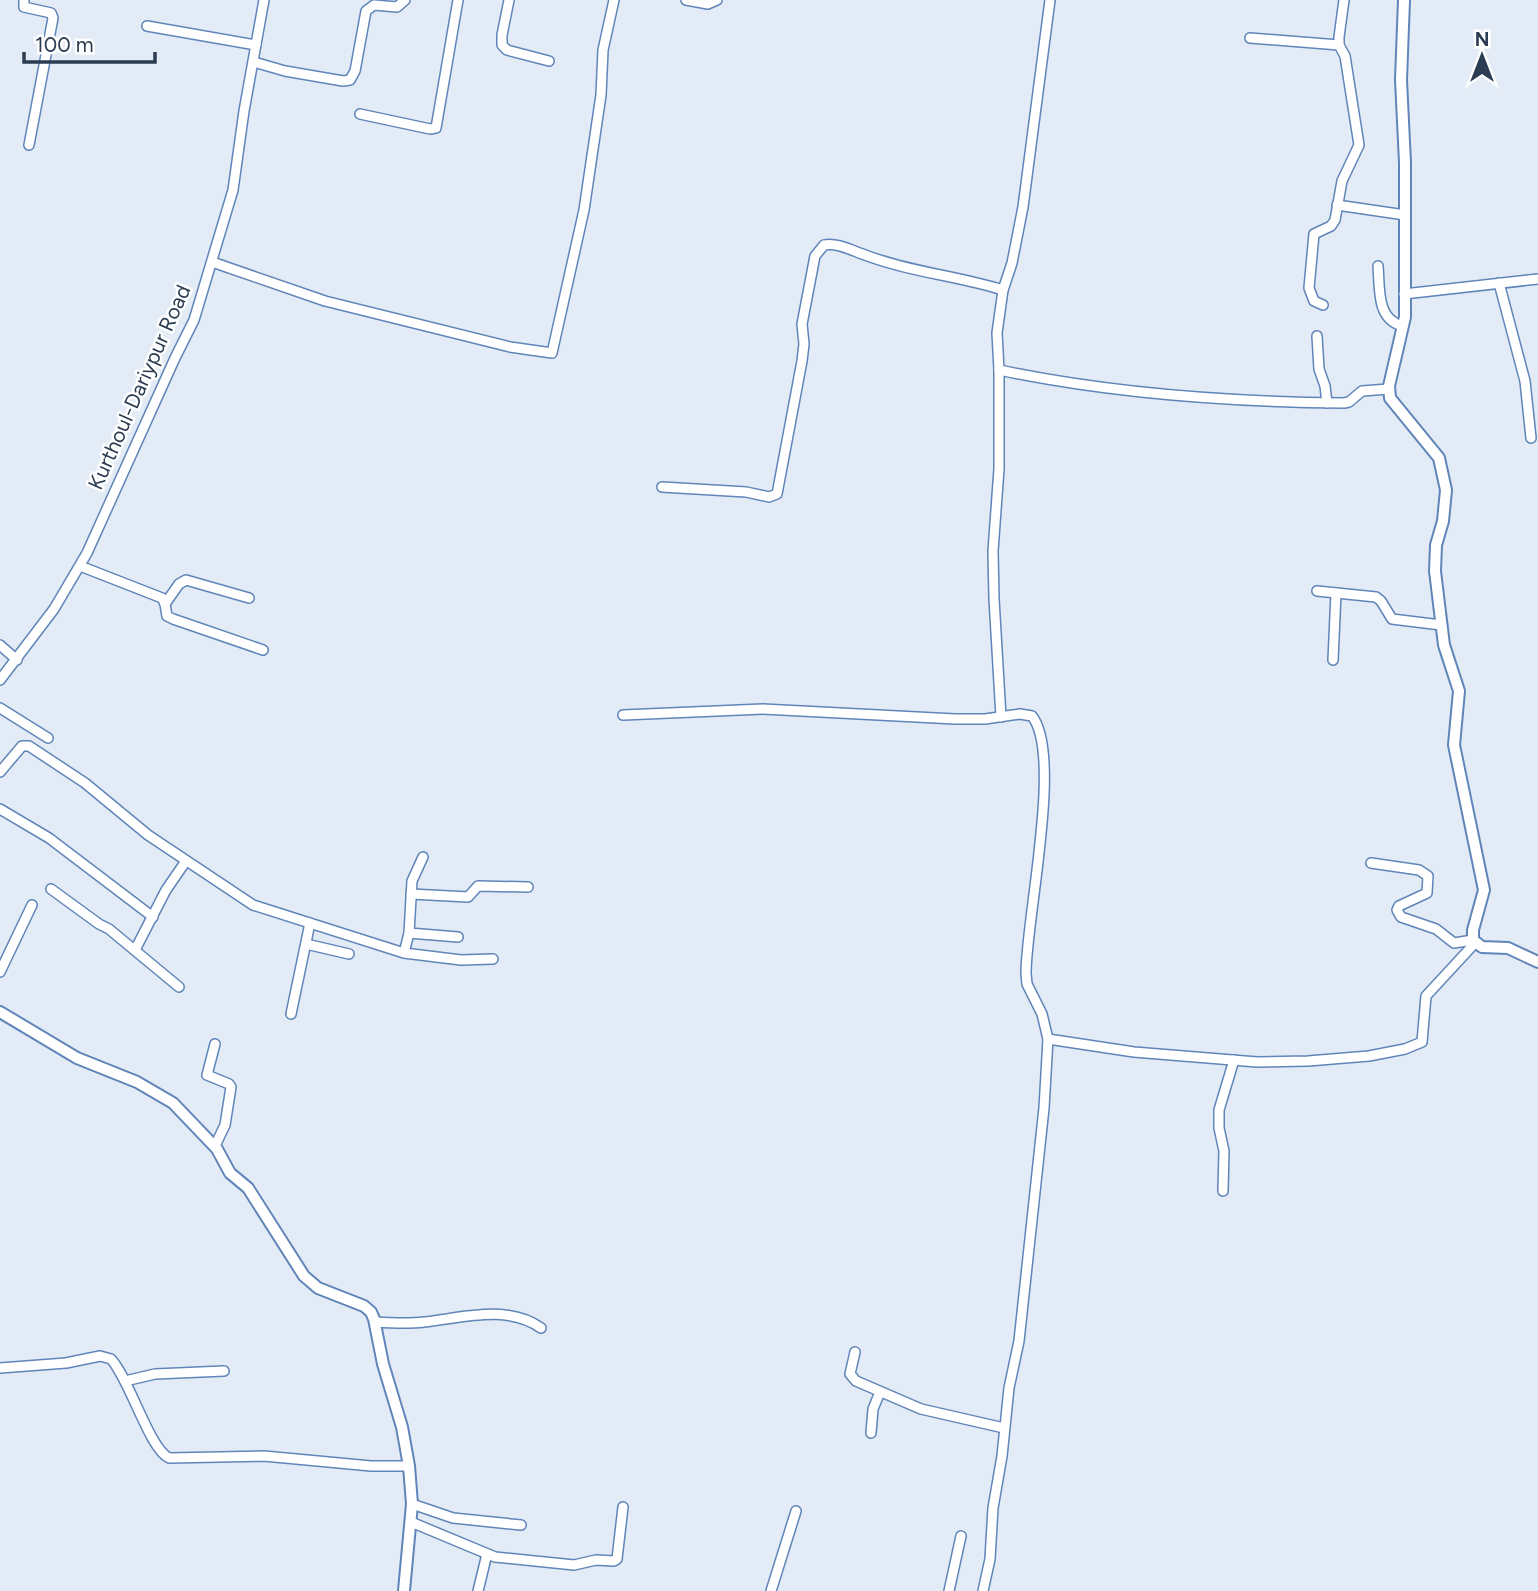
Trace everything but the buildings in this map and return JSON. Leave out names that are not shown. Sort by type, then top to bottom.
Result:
[{"type":"street","points":[[23,0],[24,7],[51,13],[53,18],[29,145]]},
{"type":"street","name":"Kurthoul-Dariypur Road","points":[[0,680],[54,609],[80,566],[194,320],[235,183],[244,111],[264,0]]},
{"type":"street","points":[[254,62],[285,71],[350,80],[355,71],[366,11],[374,5],[397,7],[405,0]]},
{"type":"street","points":[[360,114],[430,129],[437,127],[458,0]]},
{"type":"street","points":[[509,0],[502,45],[507,50],[549,61]]},
{"type":"street","points":[[212,262],[325,302],[509,347],[552,353],[585,202],[601,95],[603,50],[614,0]]},
{"type":"street","points":[[686,0],[708,4],[717,0]]},
{"type":"street","points":[[1002,717],[993,551],[999,469],[997,333],[1003,290],[1012,263],[1023,207],[1050,0]]},
{"type":"street","points":[[1324,305],[1314,302],[1309,288],[1313,242],[1316,232],[1331,226],[1335,220],[1342,181],[1359,145],[1345,56],[1339,45],[1344,0]]},
{"type":"street","points":[[1048,1039],[1134,1052],[1295,1062],[1354,1058],[1416,1046],[1424,1038],[1426,996],[1474,941],[1473,930],[1484,890],[1454,745],[1459,691],[1444,645],[1434,570],[1446,490],[1443,467],[1439,458],[1390,398],[1403,326],[1405,215],[1401,80],[1404,0]]},
{"type":"street","points":[[147,26],[256,46]]},
{"type":"street","points":[[1250,38],[1339,45]]},
{"type":"street","points":[[1337,205],[1405,215]]},
{"type":"street","points":[[662,487],[746,492],[769,497],[776,494],[802,361],[803,320],[815,256],[824,245],[837,245],[876,259],[1003,290]]},
{"type":"street","points":[[1378,266],[1380,299],[1385,314],[1390,322],[1403,326]]},
{"type":"street","points":[[1404,295],[1538,279]]},
{"type":"street","points":[[1499,284],[1525,381],[1531,438]]},
{"type":"street","points":[[1317,337],[1319,369],[1325,387],[1326,402]]},
{"type":"street","points":[[999,370],[1161,396],[1349,402],[1362,391],[1390,389]]},
{"type":"street","points":[[80,566],[157,596],[165,604],[167,616],[173,619],[263,650]]},
{"type":"street","points":[[165,604],[179,584],[186,580],[249,598]]},
{"type":"street","points":[[1317,591],[1376,597],[1389,617],[1441,625]]},
{"type":"street","points":[[1333,660],[1336,593]]},
{"type":"street","points":[[0,645],[17,660]]},
{"type":"street","points":[[0,708],[48,738]]},
{"type":"street","points":[[623,715],[763,709],[915,718],[1002,717],[1020,714],[1032,716],[1040,732],[1044,798],[1026,974],[1027,984],[1045,1022],[1048,1039],[1044,1108],[1019,1340],[1009,1388],[993,1508],[990,1559],[983,1591]]},
{"type":"street","points":[[0,772],[22,746],[27,745],[35,730]]},
{"type":"street","points":[[27,745],[75,776],[148,835],[253,905],[350,933],[404,953],[456,960],[493,959]]},
{"type":"street","points":[[0,809],[49,838],[153,917]]},
{"type":"street","points":[[404,953],[409,933],[413,877],[423,857]]},
{"type":"street","points":[[135,950],[166,890],[186,861]]},
{"type":"street","points":[[1371,863],[1419,870],[1428,876],[1427,893],[1399,906],[1397,910],[1401,917],[1436,929],[1454,943],[1474,941],[1482,947],[1508,948],[1538,962]]},
{"type":"street","points":[[411,894],[468,897],[480,885],[528,887]]},
{"type":"street","points":[[51,889],[135,950],[179,987]]},
{"type":"street","points":[[0,972],[32,905]]},
{"type":"street","points":[[290,1014],[310,923]]},
{"type":"street","points":[[409,933],[458,937]]},
{"type":"street","points":[[306,944],[349,954]]},
{"type":"street","points":[[0,1012],[77,1058],[136,1082],[173,1103],[215,1146],[230,1173],[248,1188],[304,1276],[318,1288],[364,1306],[371,1312],[402,1427],[408,1466],[412,1504],[404,1591]]},
{"type":"street","points":[[215,1044],[207,1075],[230,1086],[225,1125],[215,1146]]},
{"type":"street","points":[[1223,1191],[1224,1151],[1219,1128],[1219,1110],[1234,1060]]},
{"type":"street","points":[[375,1322],[412,1323],[464,1315],[497,1316],[522,1317],[541,1328]]},
{"type":"street","points":[[855,1352],[850,1370],[852,1378],[921,1409],[1004,1429]]},
{"type":"street","points":[[0,1368],[31,1367],[107,1357],[117,1366],[158,1447],[169,1458],[264,1456],[408,1466]]},
{"type":"street","points":[[125,1381],[163,1373],[224,1371]]},
{"type":"street","points":[[870,1433],[873,1409],[880,1392]]},
{"type":"street","points":[[412,1504],[453,1518],[520,1525]]},
{"type":"street","points":[[411,1522],[487,1554],[574,1564],[596,1560],[614,1562],[618,1555],[623,1507]]},
{"type":"street","points":[[771,1591],[796,1511]]},
{"type":"street","points":[[949,1591],[961,1536]]},
{"type":"street","points":[[478,1591],[487,1554]]}]
